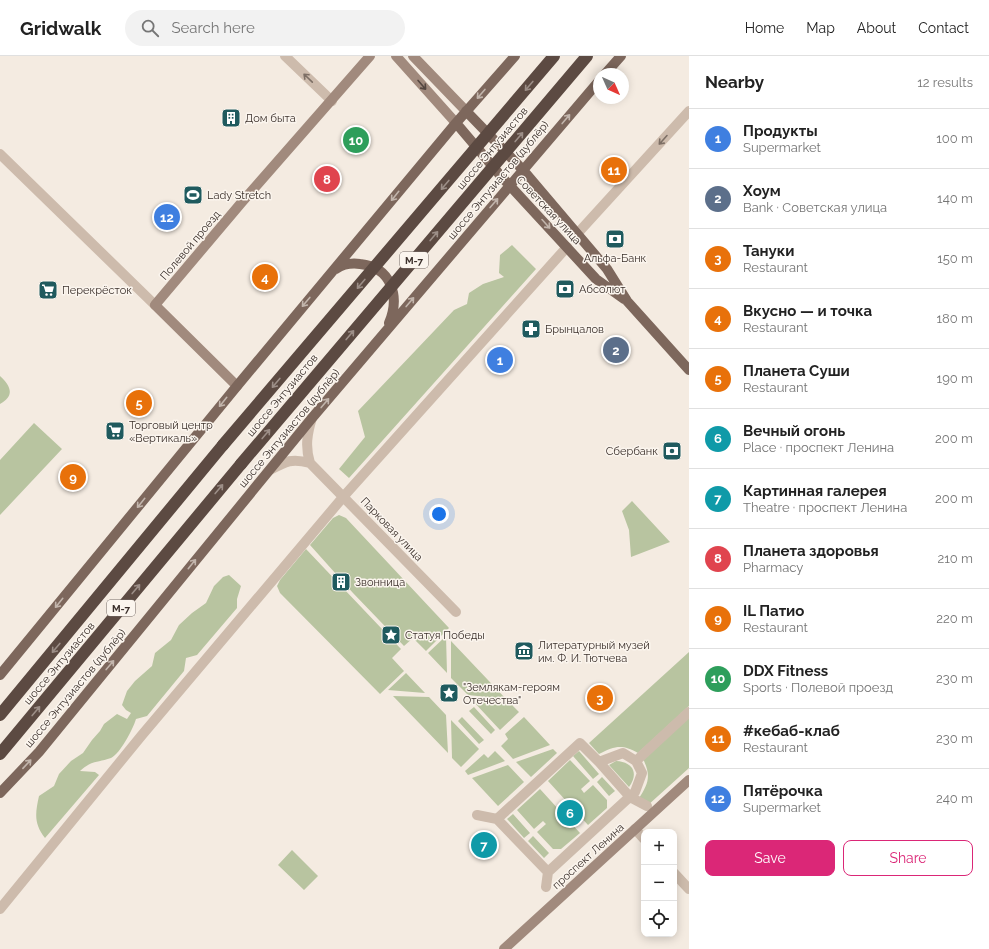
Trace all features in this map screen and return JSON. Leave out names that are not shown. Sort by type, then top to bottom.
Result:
[{"type":"highway","name":"шоссе Энтузиастов","points":[[0,715],[224,445],[554,56]]},
{"type":"highway","name":"шоссе Энтузиастов","points":[[0,754],[241,464],[587,56]]},
{"type":"main road","points":[[0,675],[237,386],[466,111],[515,56]]},
{"type":"main road","points":[[610,68],[621,56]]},
{"type":"main road","name":"шоссе Энтузиастов (дублёр)","points":[[0,793],[38,752],[267,472],[384,332],[593,88]]},
{"type":"main road","name":"Советская улица","points":[[466,111],[522,170],[608,269],[627,301],[689,370]]},
{"type":"main road","name":"Советская улица","points":[[456,123],[500,175],[596,279],[627,301]]},
{"type":"main road","points":[[332,273],[340,266],[355,263],[365,264],[374,268],[386,277],[393,290],[394,304],[393,314],[384,332]]},
{"type":"street","points":[[285,56],[332,101]]},
{"type":"street","name":"Полевой проезд","points":[[155,305],[247,196],[370,56]]},
{"type":"street","name":"Советская улица","points":[[396,56],[456,123]]},
{"type":"street","name":"Советская улица","points":[[413,56],[466,111]]},
{"type":"street","points":[[577,234],[689,111]]},
{"type":"street","points":[[0,154],[237,386]]},
{"type":"street","points":[[0,909],[162,712],[344,496],[567,247]]},
{"type":"street","points":[[267,472],[282,463],[297,460],[310,463],[307,452],[307,435],[312,418]]},
{"type":"street","name":"Парковая улица","points":[[310,463],[456,612]]},
{"type":"street","points":[[636,761],[689,712]]},
{"type":"street","points":[[497,819],[580,743],[630,797],[647,806]]},
{"type":"street","points":[[546,887],[548,872],[635,792],[642,773],[636,761],[623,753],[599,762]]},
{"type":"street","name":"проспект Ленина","points":[[504,949],[689,780]]},
{"type":"street","points":[[476,815],[497,819],[548,872]]},
{"type":"street","points":[[635,829],[641,836]]},
{"type":"street","points":[[677,876],[689,890]]},
{"type":"green space","points":[[512,245],[536,269],[349,478],[339,469],[365,437],[358,411],[454,310],[467,304],[469,293],[483,284],[504,277],[499,273],[500,255]]},
{"type":"green space","points":[[0,376],[7,383],[10,391],[8,398],[0,404]]},
{"type":"green space","points":[[34,423],[62,449],[0,515],[0,460]]},
{"type":"green space","points":[[632,501],[670,542],[631,557],[629,530],[622,511]]},
{"type":"green space","points":[[339,515],[346,518],[449,628],[426,651],[413,638],[404,646],[353,593],[310,545],[333,518]]},
{"type":"green space","points":[[306,549],[401,649],[392,658],[404,671],[380,694],[280,593],[277,586],[280,580]]},
{"type":"green space","points":[[229,575],[241,586],[237,599],[237,608],[197,655],[186,658],[184,671],[147,716],[136,719],[126,741],[115,756],[91,763],[80,771],[95,772],[99,775],[45,838],[41,833],[36,818],[39,796],[54,786],[59,774],[71,761],[83,753],[104,724],[117,714],[127,719],[131,713],[122,705],[127,691],[135,681],[152,666],[155,653],[171,640],[179,625],[206,603],[214,586],[223,577]]},
{"type":"green space","points":[[446,636],[447,673],[428,653]]},
{"type":"green space","points":[[451,641],[506,699],[468,695],[451,678]]},
{"type":"green space","points":[[689,652],[689,706],[638,753],[627,748],[618,747],[599,754],[589,743]]},
{"type":"green space","points":[[406,673],[425,693],[388,690]]},
{"type":"green space","points":[[393,696],[429,697],[446,715],[448,753]]},
{"type":"green space","points":[[472,700],[510,703],[519,712],[500,730]]},
{"type":"green space","points":[[474,707],[495,730],[491,734],[469,711]]},
{"type":"green space","points":[[462,717],[484,740],[479,744],[458,721]]},
{"type":"green space","points":[[524,717],[550,745],[513,759],[501,746],[508,739],[505,734]]},
{"type":"green space","points":[[689,717],[689,768],[647,806],[639,798],[648,779],[646,765],[643,759]]},
{"type":"green space","points":[[451,720],[479,749],[461,767],[452,758]]},
{"type":"green space","points":[[553,749],[557,753],[531,777],[516,762]]},
{"type":"green space","points":[[495,751],[505,761],[468,775],[465,771],[484,754],[488,758]]},
{"type":"green space","points":[[579,751],[599,774],[593,779],[573,756]]},
{"type":"green space","points":[[570,760],[590,781],[581,789],[584,793],[593,785],[607,800],[607,808],[588,825],[548,781]]},
{"type":"green space","points":[[616,761],[627,764],[633,769],[634,777],[629,787],[609,765]]},
{"type":"green space","points":[[508,765],[524,782],[498,806],[472,778]]},
{"type":"green space","points":[[602,777],[615,791],[609,796],[597,782]]},
{"type":"green space","points":[[540,789],[580,833],[561,849],[553,849],[537,832],[546,824],[543,821],[534,829],[517,810]]},
{"type":"green space","points":[[513,814],[530,833],[524,838],[507,819]]},
{"type":"green space","points":[[533,836],[549,853],[544,858],[528,841]]},
{"type":"green space","points":[[292,850],[318,876],[304,890],[278,865]]},
{"type":"place","name":"Дом быта","points":[[231,118]]},
{"type":"place","name":"DDX Fitness","points":[[356,140]]},
{"type":"place","name":"#кебаб-клаб","points":[[614,170]]},
{"type":"place","name":"Планета здоровья","points":[[327,179]]},
{"type":"place","name":"Lady Stretch","points":[[193,195]]},
{"type":"place","name":"Пятёрочка","points":[[167,217]]},
{"type":"place","name":"Альфа-Банк","points":[[615,239]]},
{"type":"place","name":"Вкусно — и точка","points":[[265,277]]},
{"type":"place","name":"Абсолют","points":[[565,289]]},
{"type":"place","name":"Перекрёсток","points":[[48,290]]},
{"type":"place","name":"Брынцалов","points":[[531,329]]},
{"type":"place","name":"Хоум","points":[[616,350]]},
{"type":"place","name":"Продукты","points":[[500,360]]},
{"type":"place","name":"Планета Суши","points":[[139,403]]},
{"type":"place","name":"Торговый центр «Вертикаль»","points":[[115,431]]},
{"type":"place","name":"Сбербанк","points":[[672,451]]},
{"type":"place","name":"IL Патио","points":[[73,477]]},
{"type":"place","name":"Звонница","points":[[341,582]]},
{"type":"place","name":"Статуя Победы","points":[[391,635]]},
{"type":"place","name":"Литературный музей им. Ф. И. Тютчева","points":[[524,651]]},
{"type":"place","name":"\"Землякам-героям Отечества\"","points":[[449,693]]},
{"type":"place","name":"Тануки","points":[[600,698]]},
{"type":"place","name":"Вечный огонь","points":[[570,813]]},
{"type":"place","name":"Картинная галерея","points":[[484,845]]}]
